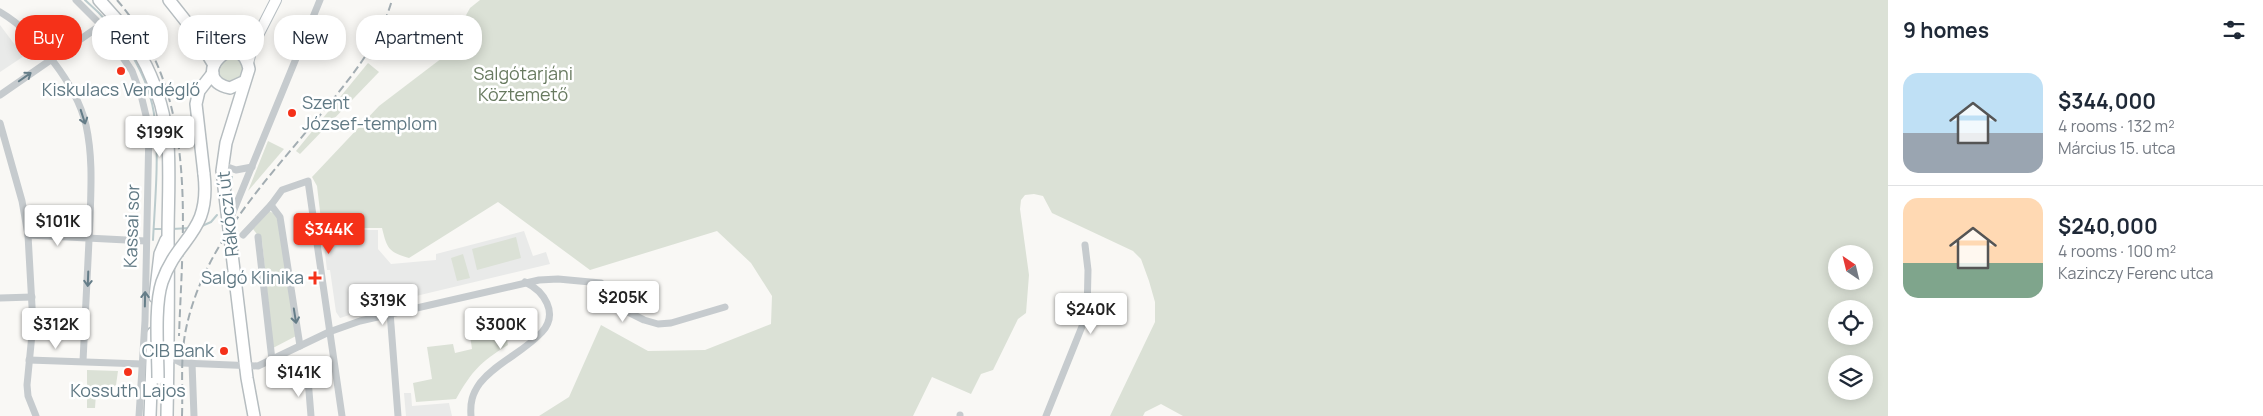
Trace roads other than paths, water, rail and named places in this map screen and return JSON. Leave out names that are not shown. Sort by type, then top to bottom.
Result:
[{"type":"main road","points":[[99,0],[128,35],[142,56],[158,94],[164,115],[168,144],[169,221],[167,416]]},
{"type":"main road","points":[[169,0],[181,15]]},
{"type":"main road","points":[[229,131],[244,82],[248,75],[248,64],[253,45],[276,0]]},
{"type":"main road","points":[[208,60],[231,104],[229,131]]},
{"type":"main road","points":[[157,416],[150,368],[162,285],[169,266],[191,237],[202,217],[205,196],[197,117],[198,95],[217,60]]},
{"type":"main road","points":[[245,60],[248,64]]},
{"type":"main road","points":[[197,117],[202,96],[210,89],[223,86],[236,87],[244,82]]},
{"type":"main road","name":"Rákóczi út","points":[[229,131],[222,165],[244,352],[254,416]]},
{"type":"main road","points":[[150,416],[150,368],[158,266],[168,236]]},
{"type":"street","name":"Kassai sor","points":[[76,0],[92,16]]},
{"type":"street","points":[[228,223],[320,0]]},
{"type":"street","points":[[0,12],[15,23]]},
{"type":"street","points":[[0,95],[49,60]]},
{"type":"street","points":[[51,60],[78,104],[85,124],[91,156],[83,361]]},
{"type":"street","name":"Kassai sor","points":[[124,60],[132,72],[142,95],[148,119],[150,150],[146,241],[150,368],[139,416]]},
{"type":"street","points":[[0,123],[22,201],[28,235],[33,324],[27,385],[28,396],[36,416]]},
{"type":"street","points":[[222,165],[236,170],[252,167]]},
{"type":"street","points":[[243,235],[271,205],[282,190],[304,182],[342,416]]},
{"type":"street","points":[[271,205],[280,217],[300,346]]},
{"type":"street","points":[[28,235],[146,241]]},
{"type":"street","points":[[258,237],[272,360]]},
{"type":"street","points":[[1046,416],[1087,314],[1088,270],[1084,245]]},
{"type":"street","points":[[168,342],[176,360],[182,363],[258,366],[329,332],[390,312],[525,282],[548,279],[601,283],[610,303],[644,320],[658,324],[672,324],[725,307]]},
{"type":"street","points":[[545,298],[545,284],[548,279]]},
{"type":"street","points":[[471,416],[470,404],[480,382],[544,330],[548,322],[549,306],[545,298],[539,290],[525,282]]},
{"type":"street","points":[[0,298],[32,297]]},
{"type":"street","points":[[390,312],[398,416]]},
{"type":"street","points":[[231,365],[240,359],[244,352]]},
{"type":"street","points":[[29,360],[83,361],[150,368]]},
{"type":"street","points":[[192,363],[194,416]]},
{"type":"street","points":[[308,379],[311,416]]},
{"type":"waterway","points":[[85,0],[121,39],[140,70],[147,86],[155,121],[157,150],[153,240]]},
{"type":"waterway","points":[[231,189],[232,177]]},
{"type":"waterway","points":[[202,226],[211,222],[217,215]]},
{"type":"waterway","points":[[172,229],[190,228]]},
{"type":"waterway","points":[[154,229],[165,229]]},
{"type":"railway","points":[[117,0],[143,37],[162,76],[174,117],[180,160],[183,204],[179,336]]},
{"type":"railway","points":[[182,416],[184,340],[195,297],[208,267],[224,239],[262,185],[364,58],[380,30],[392,0]]},
{"type":"place","name":"Kiskulacs Vendéglő","points":[[121,71]]},
{"type":"place","name":"Szent József-templom","points":[[292,113]]},
{"type":"place","name":"Salgó Klinika","points":[[315,278]]},
{"type":"place","name":"CIB Bank","points":[[224,351]]},
{"type":"place","name":"Kossuth Lajos","points":[[128,372]]},
{"type":"park label","name":"Salgótarjáni Köztemető","points":[[523,84]]}]
